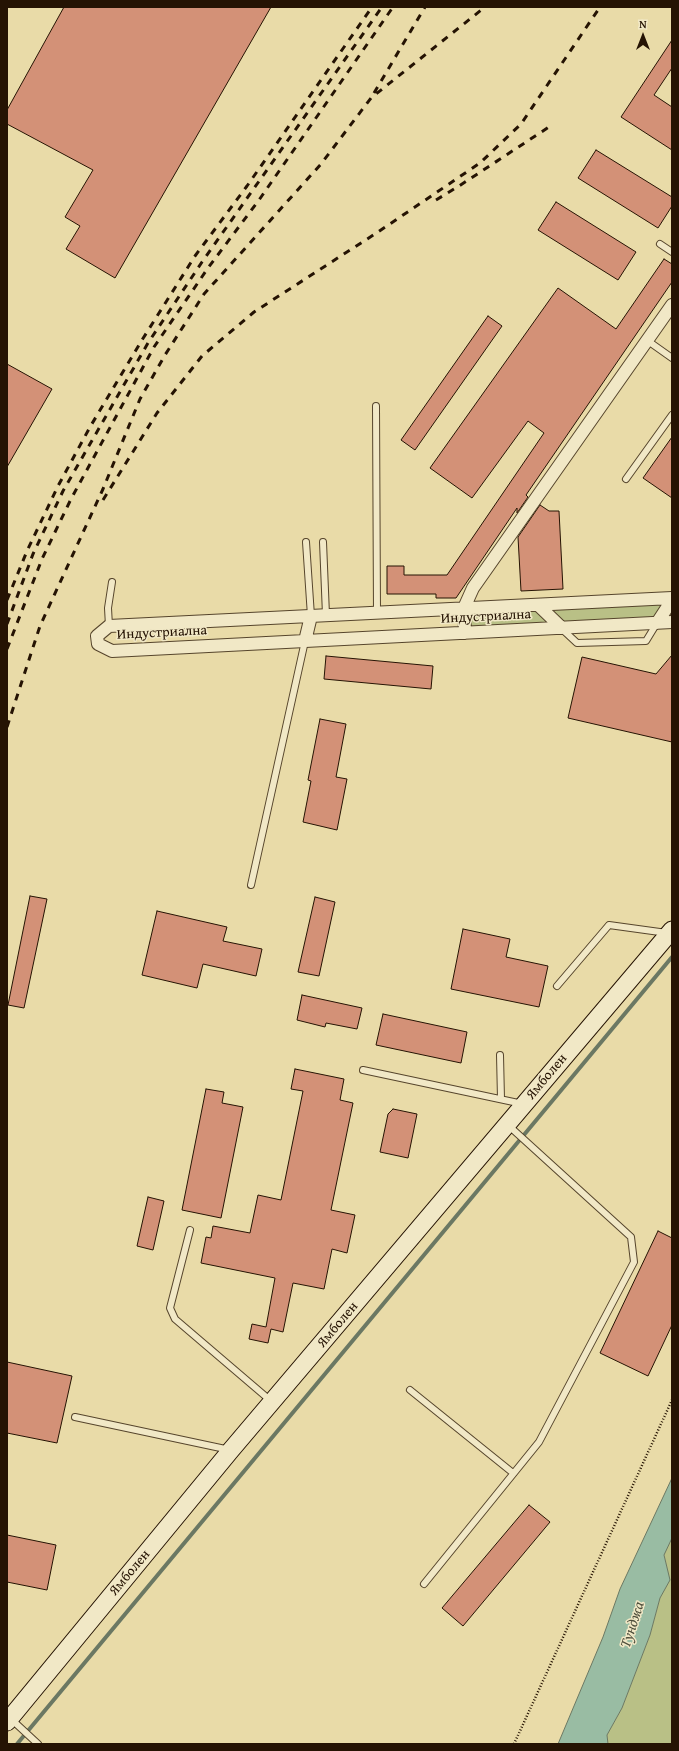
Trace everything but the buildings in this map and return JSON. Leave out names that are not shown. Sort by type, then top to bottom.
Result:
[{"type":"main road","name":"Ямболен","points":[[8,1720],[231,1450],[671,933]]},
{"type":"street","points":[[465,633],[464,608],[473,588],[672,305]]},
{"type":"street","points":[[657,623],[672,599]]},
{"type":"street","name":"Индустриална","points":[[672,599],[109,626],[98,636],[98,644],[112,651],[672,622]]},
{"type":"street","points":[[538,605],[562,628]]},
{"type":"street","points":[[305,641],[311,616]]},
{"type":"lane","points":[[660,244],[672,252]]},
{"type":"lane","points":[[648,340],[672,358]]},
{"type":"lane","points":[[376,406],[377,613]]},
{"type":"lane","points":[[626,479],[672,415]]},
{"type":"lane","points":[[306,542],[311,616]]},
{"type":"lane","points":[[323,542],[326,615]]},
{"type":"lane","points":[[109,626],[108,608],[112,582]]},
{"type":"lane","points":[[562,628],[577,643],[646,640],[657,623]]},
{"type":"lane","points":[[251,885],[305,641]]},
{"type":"lane","points":[[556,986],[609,925],[671,933]]},
{"type":"lane","points":[[500,1055],[501,1099]]},
{"type":"lane","points":[[362,1070],[525,1104]]},
{"type":"lane","points":[[424,1584],[539,1442],[634,1262],[631,1237],[530,1144],[507,1125]]},
{"type":"lane","points":[[190,1230],[170,1308],[175,1319],[272,1402]]},
{"type":"lane","points":[[410,1390],[513,1473]]},
{"type":"lane","points":[[75,1417],[231,1450]]},
{"type":"lane","points":[[8,1720],[38,1744]]},
{"type":"path","points":[[514,1744],[672,1400]]},
{"type":"shaded area","points":[[672,598],[672,622],[465,633],[464,608]]},
{"type":"shaded area","points":[[672,1538],[672,1744],[608,1744],[607,1735],[622,1708],[650,1635],[660,1598],[669,1580],[664,1554]]},
{"type":"water","name":"Тунджа","points":[[672,1478],[672,1538],[664,1555],[670,1580],[660,1598],[650,1635],[622,1708],[607,1735],[608,1744],[558,1744],[603,1637],[620,1589]]},
{"type":"waterway","points":[[17,1744],[672,957]]},
{"type":"railway","points":[[7,600],[27,551],[58,486],[90,427],[142,340],[195,256],[247,186],[372,7]]},
{"type":"railway","points":[[7,624],[33,554],[63,491],[148,343],[202,262],[382,7]]},
{"type":"railway","points":[[7,649],[42,559],[71,499],[154,347],[208,268],[259,200],[393,7]]},
{"type":"railway","points":[[374,93],[425,7]]},
{"type":"railway","points":[[7,727],[40,626],[103,489],[140,399],[165,355],[204,294],[321,164],[371,98],[485,7]]},
{"type":"railway","points":[[103,500],[157,413],[202,356],[254,312],[378,232],[480,163],[521,124],[600,7]]},
{"type":"railway","points":[[436,200],[552,125]]}]
